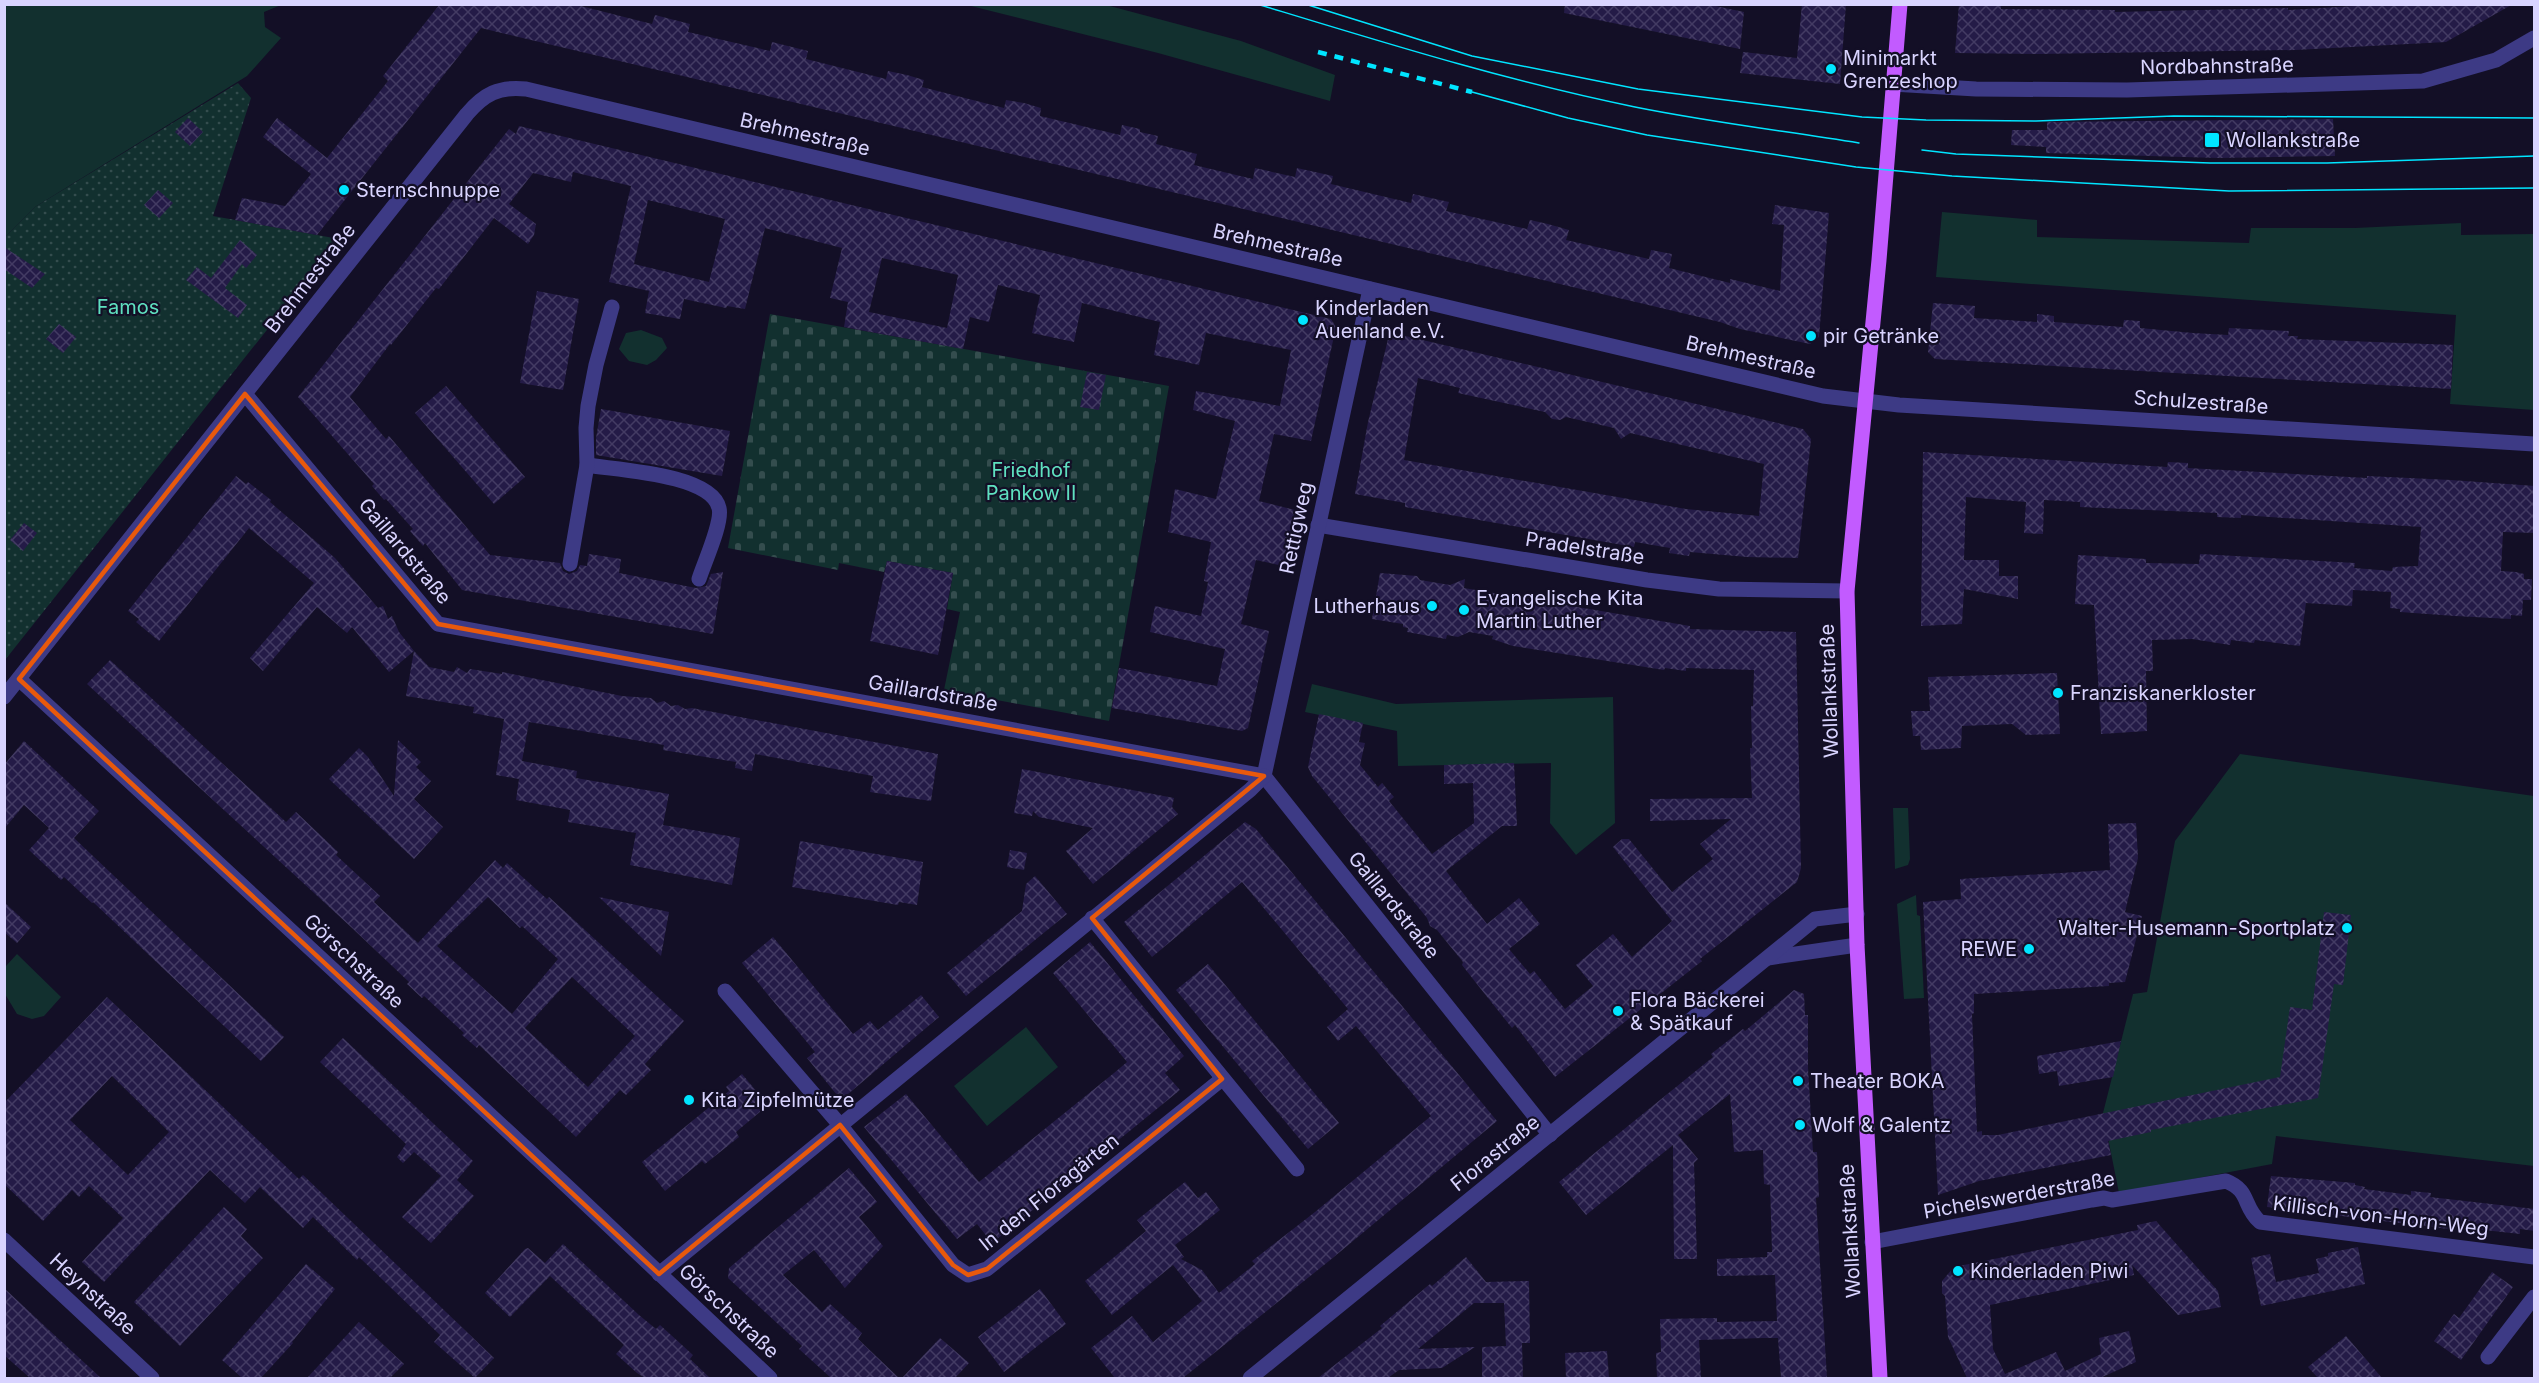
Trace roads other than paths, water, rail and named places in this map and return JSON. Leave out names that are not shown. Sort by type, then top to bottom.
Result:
[{"type":"main road","name":"Wollankstraße","points":[[1880,1378],[1857,945],[1847,591],[1866,402],[1900,4]]},
{"type":"street","name":"Nordbahnstraße","points":[[1892,84],[1976,89],[2115,90],[2424,81],[2496,60],[2535,38]]},
{"type":"street","name":"Brehmestraße","points":[[4,697],[467,114],[479,100],[492,92],[510,88],[526,89],[1823,396],[1866,402]]},
{"type":"street","name":"Rettigweg","points":[[1264,776],[1370,289]]},
{"type":"street","points":[[570,564],[587,465],[588,406],[596,365],[612,307]]},
{"type":"street","name":"Gaillardstraße","points":[[245,394],[438,624],[1264,776],[1550,1135]]},
{"type":"street","name":"Schulzestraße","points":[[1866,402],[2535,444]]},
{"type":"street","points":[[587,465],[678,479],[701,487],[713,496],[719,508],[719,519],[699,579]]},
{"type":"street","name":"Pradelstraße","points":[[1318,525],[1647,580],[1719,589],[1847,591]]},
{"type":"street","name":"Görschstraße","points":[[19,679],[770,1378]]},
{"type":"street","points":[[840,1125],[1250,790],[1264,776]]},
{"type":"street","name":"Florastraße","points":[[1250,1378],[1815,919],[1857,914]]},
{"type":"street","points":[[1092,918],[1298,1169]]},
{"type":"street","points":[[1765,959],[1857,945]]},
{"type":"street","name":"In den Floragärten","points":[[725,990],[840,1125],[953,1265],[968,1275],[987,1269],[1222,1079]]},
{"type":"street","name":"Görschstraße","points":[[659,1274],[840,1125]]},
{"type":"street","name":"Killisch-von-Horn-Weg","points":[[2172,1190],[2226,1181],[2236,1185],[2243,1193],[2250,1213],[2260,1222],[2535,1257]]},
{"type":"street","name":"Pichelswerderstraße","points":[[1872,1242],[2092,1200],[2104,1198],[2112,1200],[2172,1190]]},
{"type":"street","name":"Heynstraße","points":[[4,1240],[152,1378]]},
{"type":"street","points":[[2488,1357],[2535,1297]]},
{"type":"tram line","points":[[1257,4],[1445,60],[1587,97],[1691,117],[1859,143]]},
{"type":"tram line","points":[[1305,4],[1472,56],[1638,89],[1862,117],[2036,121],[2174,116],[2534,118]]},
{"type":"tram line","points":[[1472,92],[1568,118],[1647,135],[1856,167],[1952,176],[2229,191],[2534,188]]},
{"type":"tram line","points":[[1922,150],[1956,154],[2210,163],[2327,163],[2534,156]]},
{"type":"railway","points":[[1318,52],[1472,92]]},
{"type":"place","name":"Minimarkt Grenzeshop","points":[[1831,69]]},
{"type":"place","name":"Wollankstraße","points":[[2212,140]]},
{"type":"place","name":"Sternschnuppe","points":[[344,190]]},
{"type":"place","name":"Kinderladen Auenland e.V.","points":[[1303,320]]},
{"type":"place","name":"pir Getränke","points":[[1811,336]]},
{"type":"place","name":"Lutherhaus","points":[[1432,606]]},
{"type":"place","name":"Evangelische Kita Martin Luther","points":[[1464,610]]},
{"type":"place","name":"Franziskanerkloster","points":[[2058,693]]},
{"type":"place","name":"Walter-Husemann-Sportplatz","points":[[2347,928]]},
{"type":"place","name":"REWE","points":[[2029,949]]},
{"type":"place","name":"Flora Bäckerei & Spätkauf","points":[[1618,1011]]},
{"type":"place","name":"Theater BOKA","points":[[1798,1081]]},
{"type":"place","name":"Kita Zipfelmütze","points":[[689,1100]]},
{"type":"place","name":"Wolf & Galentz","points":[[1800,1125]]},
{"type":"place","name":"Kinderladen Piwi","points":[[1958,1271]]},
{"type":"park label","name":"Famos","points":[[128,307]]},
{"type":"park label","name":"Friedhof Pankow II","points":[[1031,482]]}]
